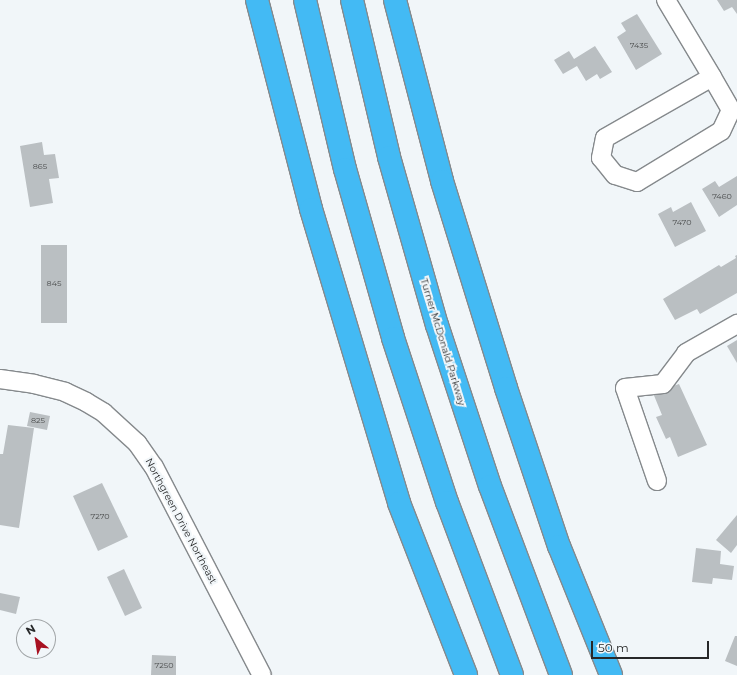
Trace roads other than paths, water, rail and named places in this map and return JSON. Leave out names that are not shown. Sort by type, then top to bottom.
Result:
[{"type":"highway","points":[[257,0],[311,209],[399,503],[466,675]]},
{"type":"highway","points":[[305,0],[345,169],[393,338],[447,502],[512,675]]},
{"type":"highway","name":"Turner McDonald Parkway","points":[[352,0],[389,158],[439,332],[490,486],[561,675]]},
{"type":"highway","points":[[395,0],[442,181],[506,388],[559,546],[611,675]]},
{"type":"street","points":[[666,0],[712,77],[731,110],[721,131],[637,182],[616,175],[601,158],[605,138],[712,77]]},
{"type":"street","points":[[656,481],[624,388],[663,384],[686,353],[737,324]]},
{"type":"street","name":"Northgreen Drive Northeast","points":[[0,379],[34,384],[65,392],[104,413],[137,443],[154,467],[262,675]]}]
